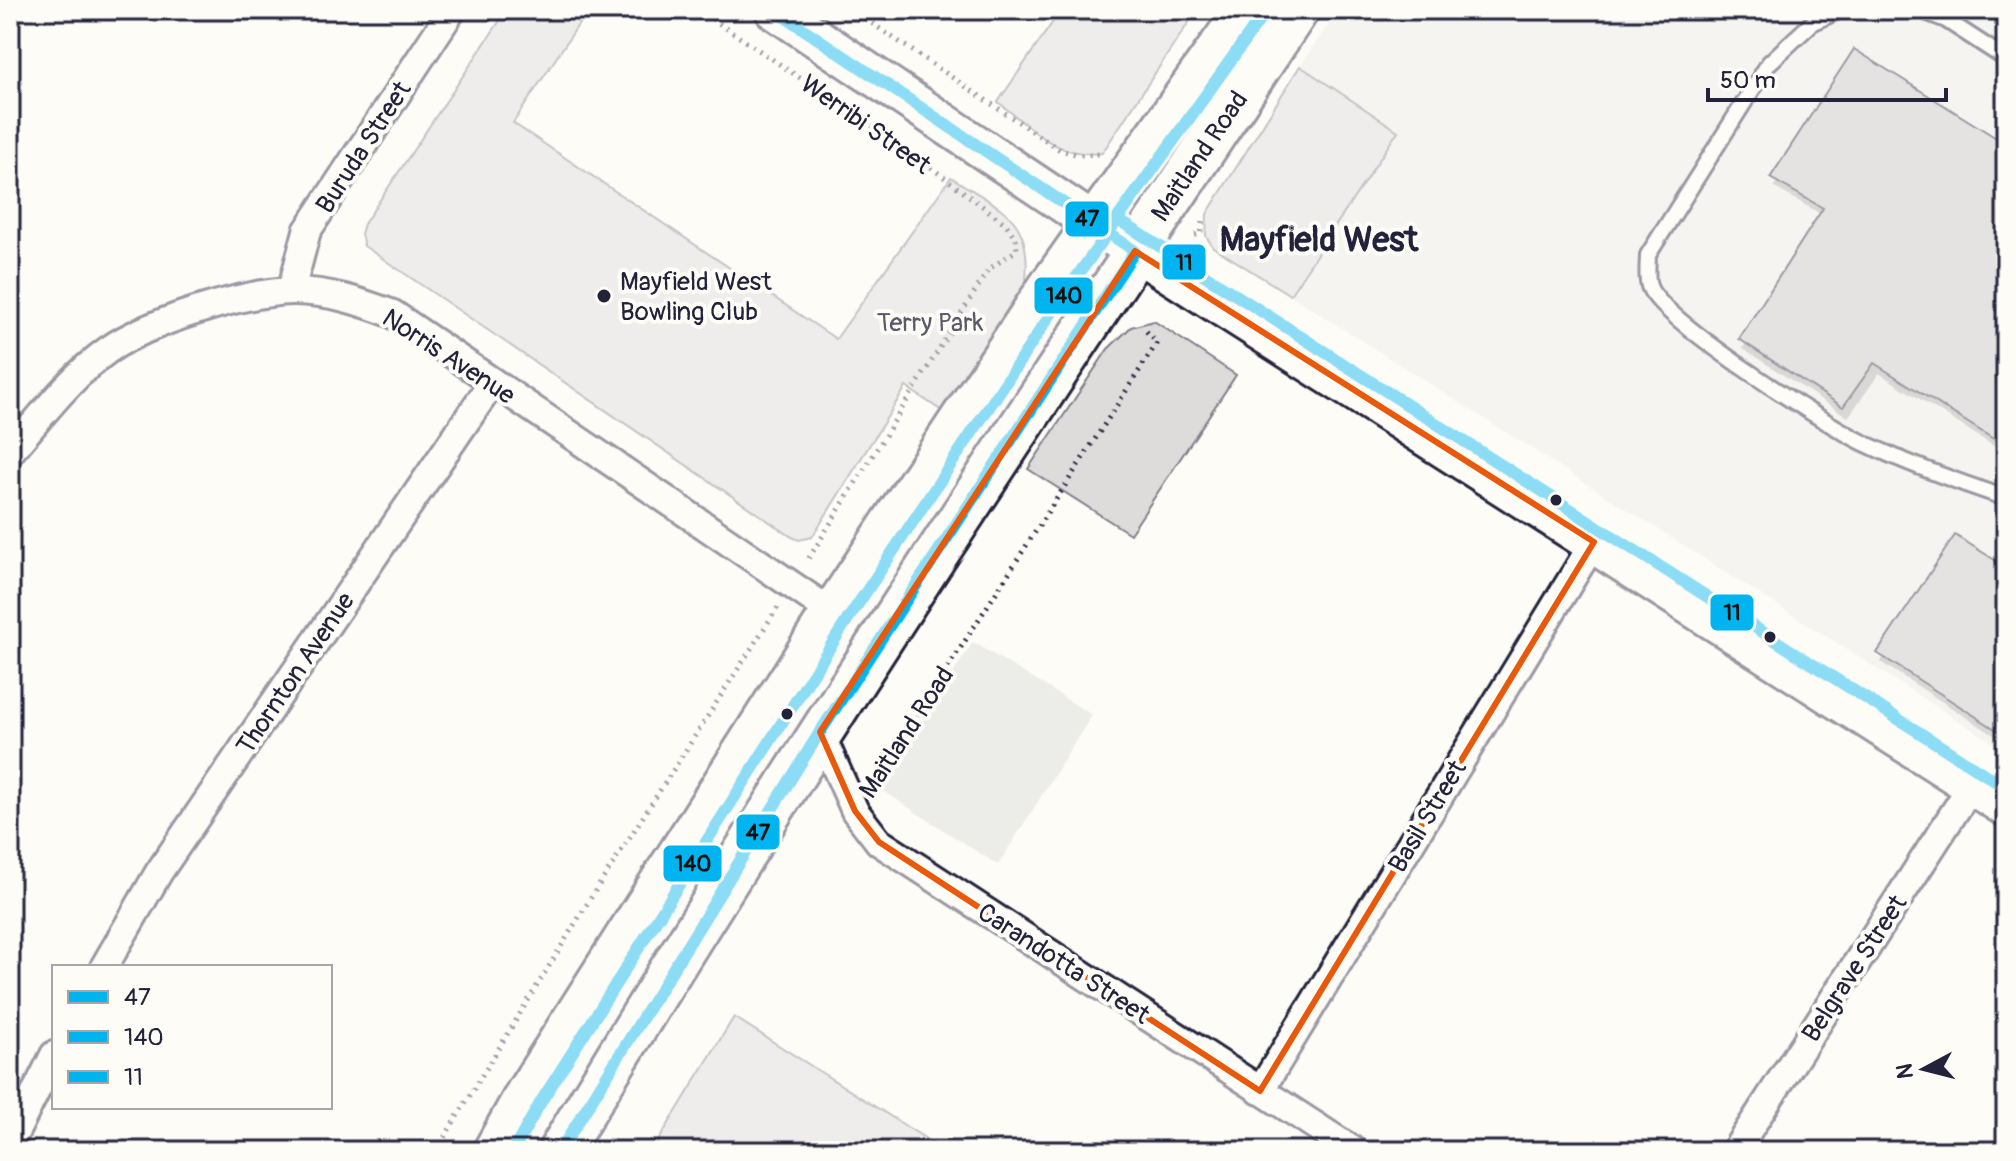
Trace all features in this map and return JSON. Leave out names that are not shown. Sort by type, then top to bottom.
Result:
[{"type":"main road","name":"Werribi Street","points":[[775,10],[1135,251],[2006,807]]},
{"type":"main road","name":"Maitland Road","points":[[495,1151],[553,1053],[833,613],[1094,223],[1247,10]]},
{"type":"main road","name":"Maitland Road","points":[[560,1151],[820,732],[1297,10]]},
{"type":"street","name":"Buruda Street","points":[[291,291],[307,231],[452,10]]},
{"type":"street","name":"Norris Avenue","points":[[10,452],[64,391],[108,350],[176,317],[291,291],[348,297],[393,314],[833,613]]},
{"type":"street","name":"Thornton Avenue","points":[[105,965],[159,872],[492,383]]},
{"type":"street","name":"Basil Street","points":[[1260,1091],[1594,542]]},
{"type":"street","name":"Carandotta Street","points":[[820,732],[855,811],[879,842],[1354,1151]]},
{"type":"street","name":"Belgrave Street","points":[[1735,1151],[1972,785]]},
{"type":"street","points":[[10,1143],[52,1059]]},
{"type":"lane","points":[[1840,10],[1812,23],[1769,63],[1648,255],[1649,287],[1667,308],[1708,343],[1860,441],[1923,470],[2006,498]]},
{"type":"lane","points":[[1920,10],[1946,20],[2006,59]]},
{"type":"path","name":"Werribi Street","points":[[699,10],[916,156],[1006,224],[1016,239],[1017,250],[989,269],[805,565]]},
{"type":"path","points":[[852,10],[1060,150],[1079,155]]},
{"type":"path","name":"Maitland Road","points":[[855,811],[1157,343],[1146,331]]},
{"type":"path","points":[[436,1151],[592,896],[783,598]]},
{"type":"highlighted area","points":[[1135,251],[1594,542],[1260,1091],[879,842],[855,811],[820,732]]},
{"type":"shaded area","points":[[1338,10],[2006,10],[2006,751],[1290,295],[1398,131],[1300,66]]},
{"type":"shaded area","points":[[973,642],[1092,715],[998,865],[880,789]]},
{"type":"green space","name":"Mayfield West Bowling Club","points":[[507,10],[588,10],[513,123],[836,339],[951,177],[1001,209],[1020,231],[1027,266],[1025,291],[951,417],[906,387],[812,537],[799,540],[792,537],[364,246],[361,234],[364,224]]},
{"type":"green space","points":[[1061,10],[1197,10],[1102,153],[1071,151],[1058,146],[998,102]]},
{"type":"green space","points":[[1300,66],[1398,131],[1290,295],[1213,247],[1206,236],[1207,214]]},
{"type":"green space","points":[[1154,321],[1236,375],[1130,534],[1028,469],[1108,349],[1131,327]]},
{"type":"green space","points":[[734,1017],[945,1151],[652,1151]]},
{"type":"building","points":[[1854,49],[2006,144],[2006,447],[1874,363],[1843,407],[1739,339],[1823,208],[1770,178]]},
{"type":"building","points":[[1955,535],[2006,567],[2006,736],[1877,653]]},
{"type":"transit line","name":"47","points":[[560,1151],[820,732],[1135,251],[775,10]]},
{"type":"transit line","name":"140","points":[[513,1151],[542,1100],[846,622],[1061,299],[1260,19]]},
{"type":"transit line","name":"11","points":[[1260,19],[1117,219],[2006,788]]},
{"type":"place","name":"Mayfield West Bowling Club","points":[[604,296]]},
{"type":"district","name":"Mayfield West","points":[[1319,239]]},
{"type":"park label","name":"Terry Park","points":[[930,322]]}]
